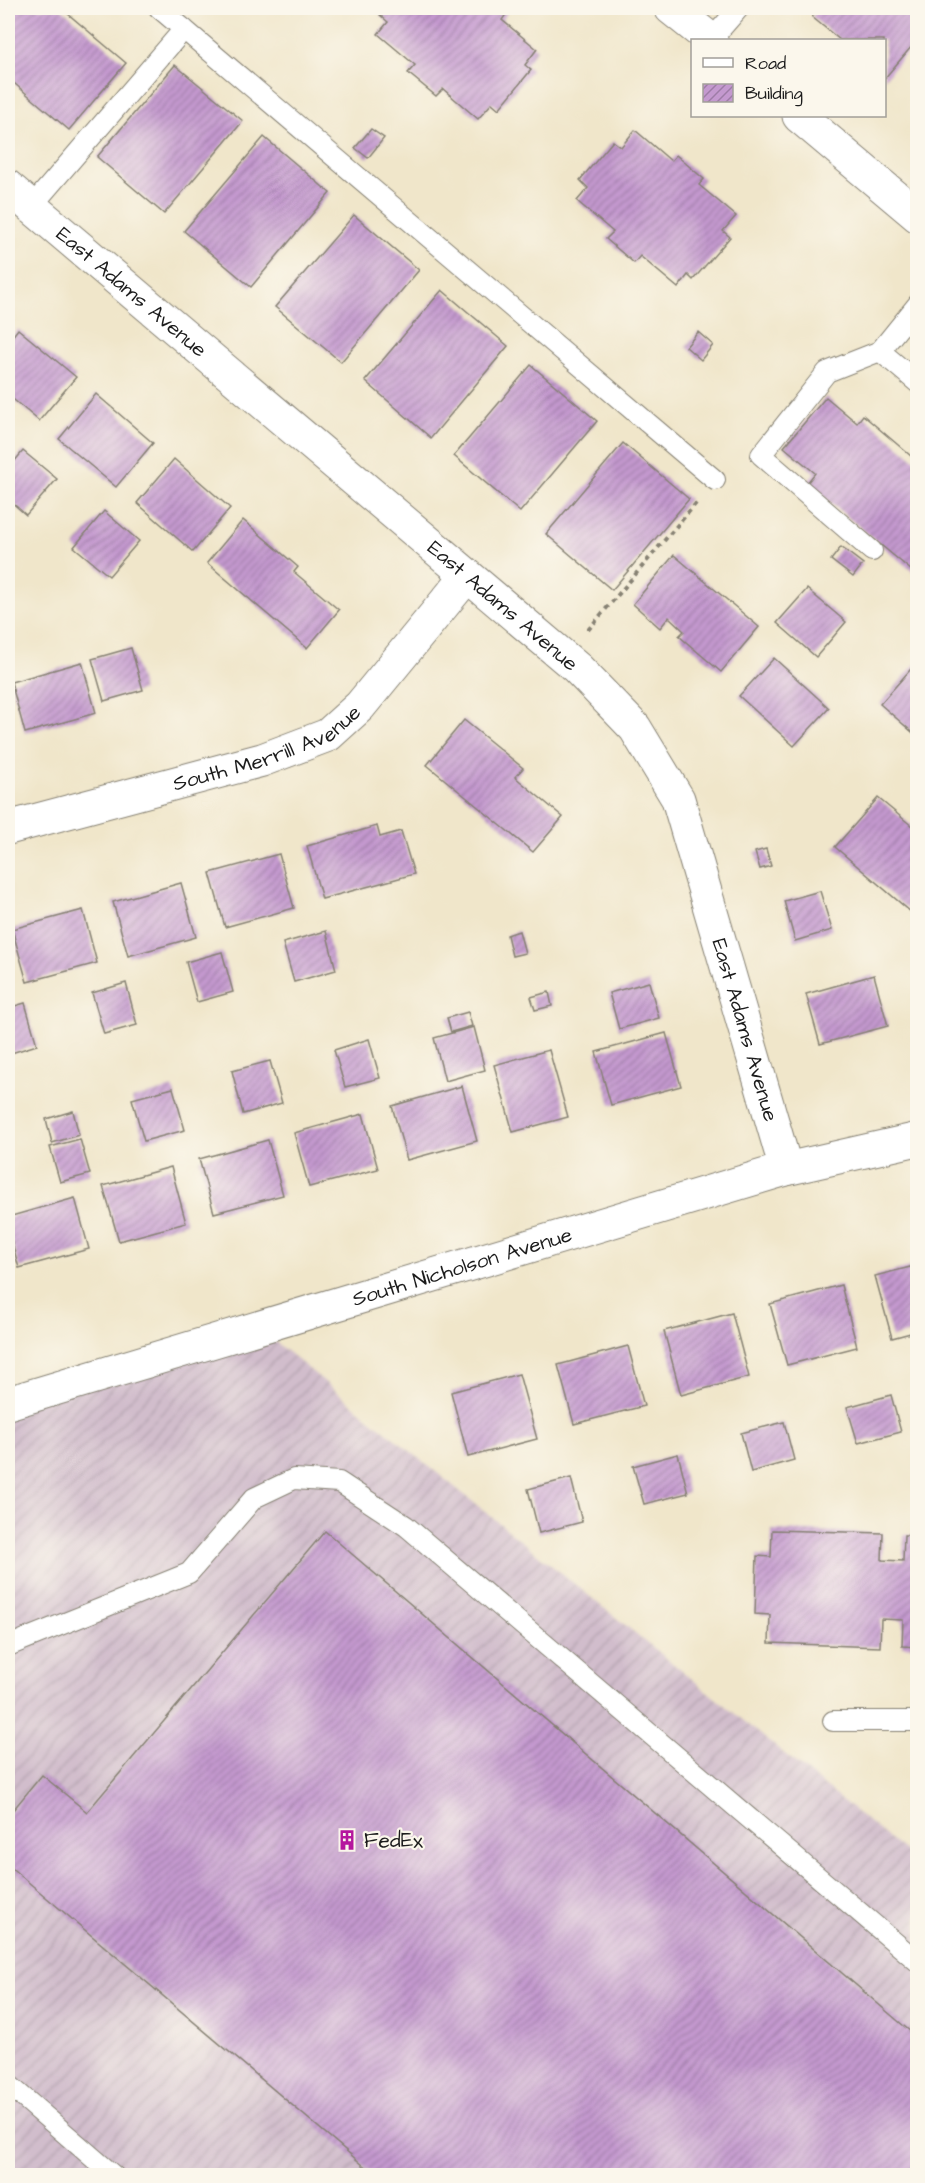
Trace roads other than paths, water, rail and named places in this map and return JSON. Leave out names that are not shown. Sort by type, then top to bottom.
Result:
[{"type":"street","points":[[671,8],[710,39]]},
{"type":"street","points":[[800,117],[918,216]]},
{"type":"street","name":"East Adams Avenue","points":[[19,197],[564,658],[635,728],[678,799],[786,1168]]},
{"type":"street","name":"South Merrill Avenue","points":[[8,828],[262,760],[328,735],[360,706],[466,577]]},
{"type":"street","name":"South Nicholson Avenue","points":[[8,1403],[786,1168],[918,1139]]},
{"type":"lane","points":[[159,8],[715,480]]},
{"type":"lane","points":[[712,39],[739,8]]},
{"type":"lane","points":[[19,197],[184,29]]},
{"type":"lane","points":[[872,551],[761,455],[827,372],[880,351],[918,304]]},
{"type":"lane","points":[[880,351],[918,383]]},
{"type":"lane","points":[[8,1646],[189,1573],[254,1498],[294,1479],[339,1482],[406,1526],[918,1962]]},
{"type":"lane","points":[[833,1720],[918,1721]]},
{"type":"lane","points":[[8,2084],[114,2175]]},
{"type":"place","name":"FedEx","points":[[347,1840]]}]
